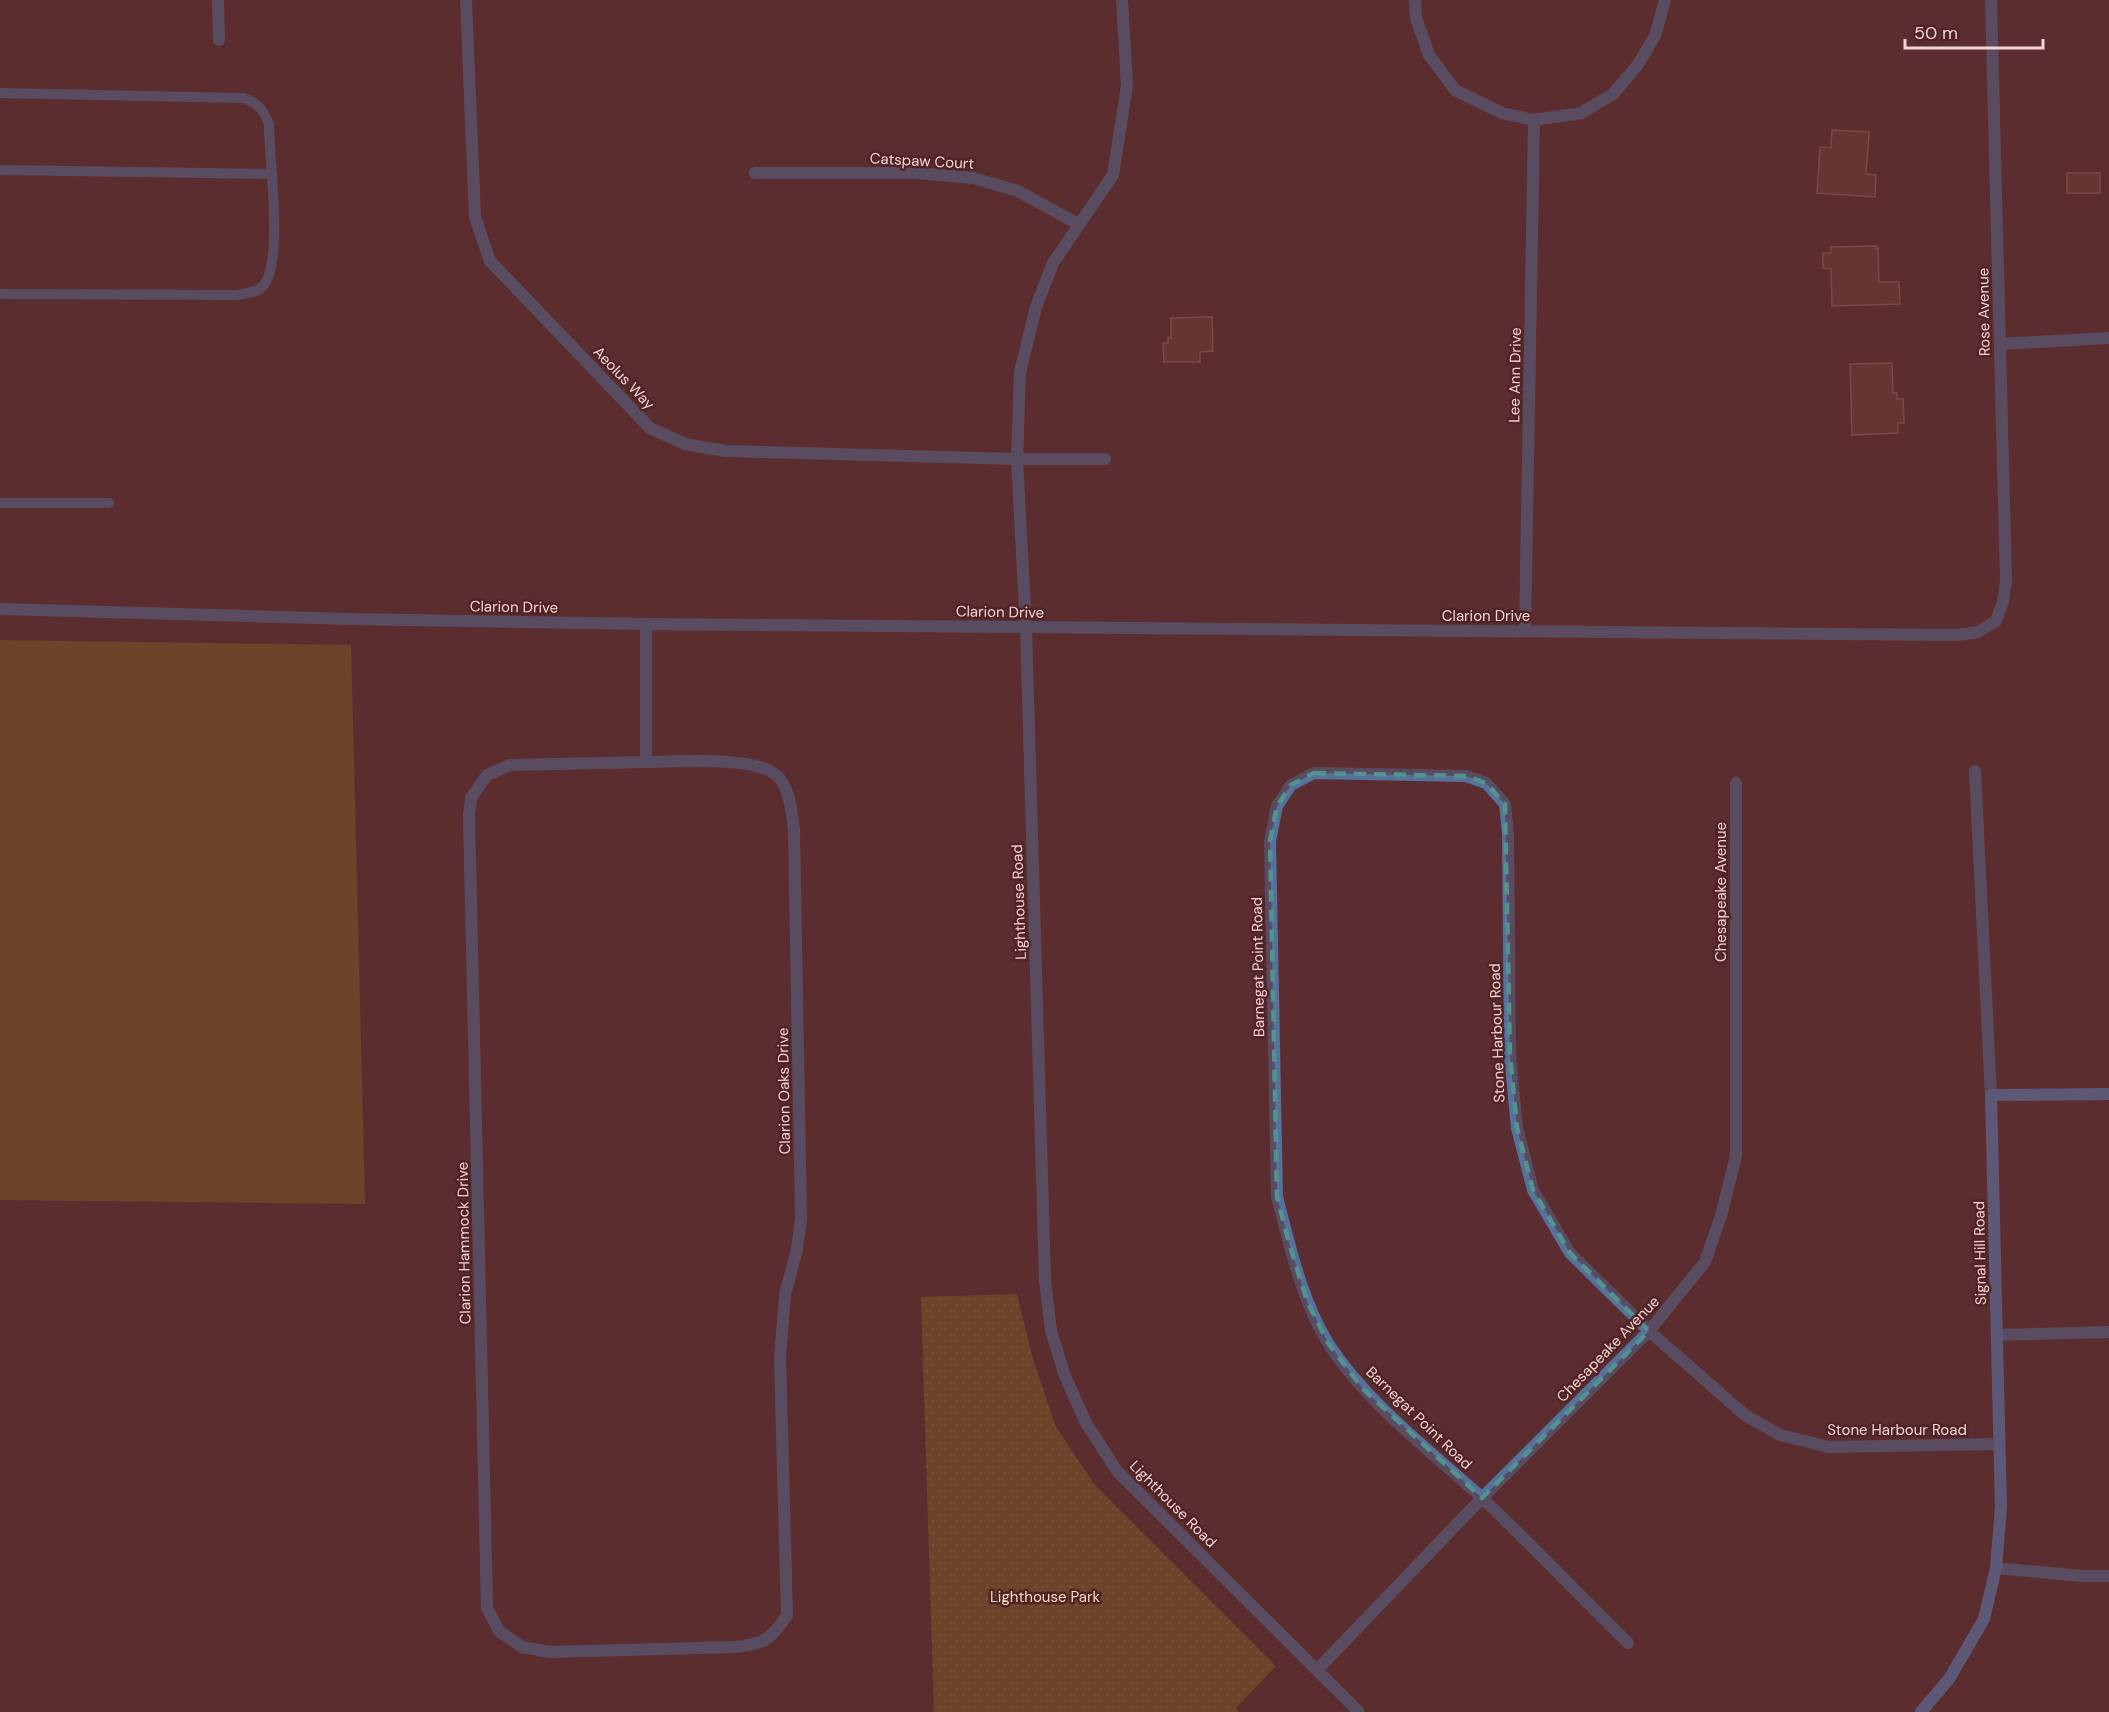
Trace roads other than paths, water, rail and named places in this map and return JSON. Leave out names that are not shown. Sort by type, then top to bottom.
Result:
[{"type":"street","points":[[218,0],[219,40]]},
{"type":"street","name":"Aeolus Way","points":[[466,0],[476,217],[490,261],[650,428],[685,444],[725,451],[1017,459],[1105,459]]},
{"type":"street","name":"Lighthouse Road","points":[[1122,0],[1127,85],[1113,175],[1053,263],[1036,307],[1020,372],[1017,459],[1026,628],[1044,1280],[1051,1331],[1065,1376],[1086,1423],[1118,1470],[1359,1712]]},
{"type":"street","points":[[1415,0],[1416,18],[1430,55],[1455,90],[1502,113],[1534,120],[1581,113],[1613,94],[1637,66],[1655,36],[1665,0]]},
{"type":"street","name":"Rose Avenue","points":[[1991,0],[2006,581],[2003,602],[1996,621]]},
{"type":"street","name":"Lee Ann Drive","points":[[1525,631],[1534,120]]},
{"type":"street","name":"Catspaw Court","points":[[755,173],[918,173],[974,177],[1018,191],[1078,224]]},
{"type":"street","points":[[2000,344],[2109,338]]},
{"type":"street","name":"Clarion Drive","points":[[0,609],[646,624],[1958,635],[1978,632],[1996,621]]},
{"type":"street","points":[[646,624],[646,762]]},
{"type":"street","name":"Clarion Hammock Drive","points":[[646,762],[510,765],[487,775],[471,798],[469,840],[487,1608],[499,1631],[522,1647],[550,1652],[736,1647]]},
{"type":"street","name":"Clarion Oaks Drive","points":[[646,762],[746,763],[776,775],[790,798],[794,830],[801,1219],[797,1249],[785,1295],[780,1358],[787,1615],[776,1634],[757,1645],[736,1647]]},
{"type":"street","name":"Signal Hill Road","points":[[1920,1712],[1949,1679],[1984,1619],[1996,1568],[2001,1507],[1992,1095],[1975,771]]},
{"type":"street","name":"Stone Harbour Road","points":[[1270,841],[1277,806],[1291,785],[1314,774],[1466,776],[1486,783],[1505,804],[1508,834],[1510,1056],[1517,1128],[1533,1190],[1570,1253],[1649,1331],[1745,1415],[1780,1436],[1828,1447],[1999,1444]]},
{"type":"street","name":"Chesapeake Avenue","points":[[1317,1670],[1482,1498],[1649,1331],[1705,1262],[1721,1216],[1736,1156],[1736,783]]},
{"type":"street","name":"Barnegat Point Road","points":[[1270,841],[1277,1197],[1308,1301],[1328,1343],[1363,1389],[1482,1498],[1628,1643]]},
{"type":"street","points":[[1992,1095],[2109,1094]]},
{"type":"street","points":[[1997,1335],[2109,1332]]},
{"type":"street","points":[[1996,1568],[2082,1576],[2109,1576]]},
{"type":"lane","points":[[0,93],[243,98],[256,102],[264,111],[269,124],[275,236],[271,274],[262,288],[237,295],[0,294]]},
{"type":"lane","points":[[0,170],[271,174]]},
{"type":"lane","points":[[0,503],[109,503]]},
{"type":"park label","name":"Lighthouse Park","points":[[1045,1597]]}]
